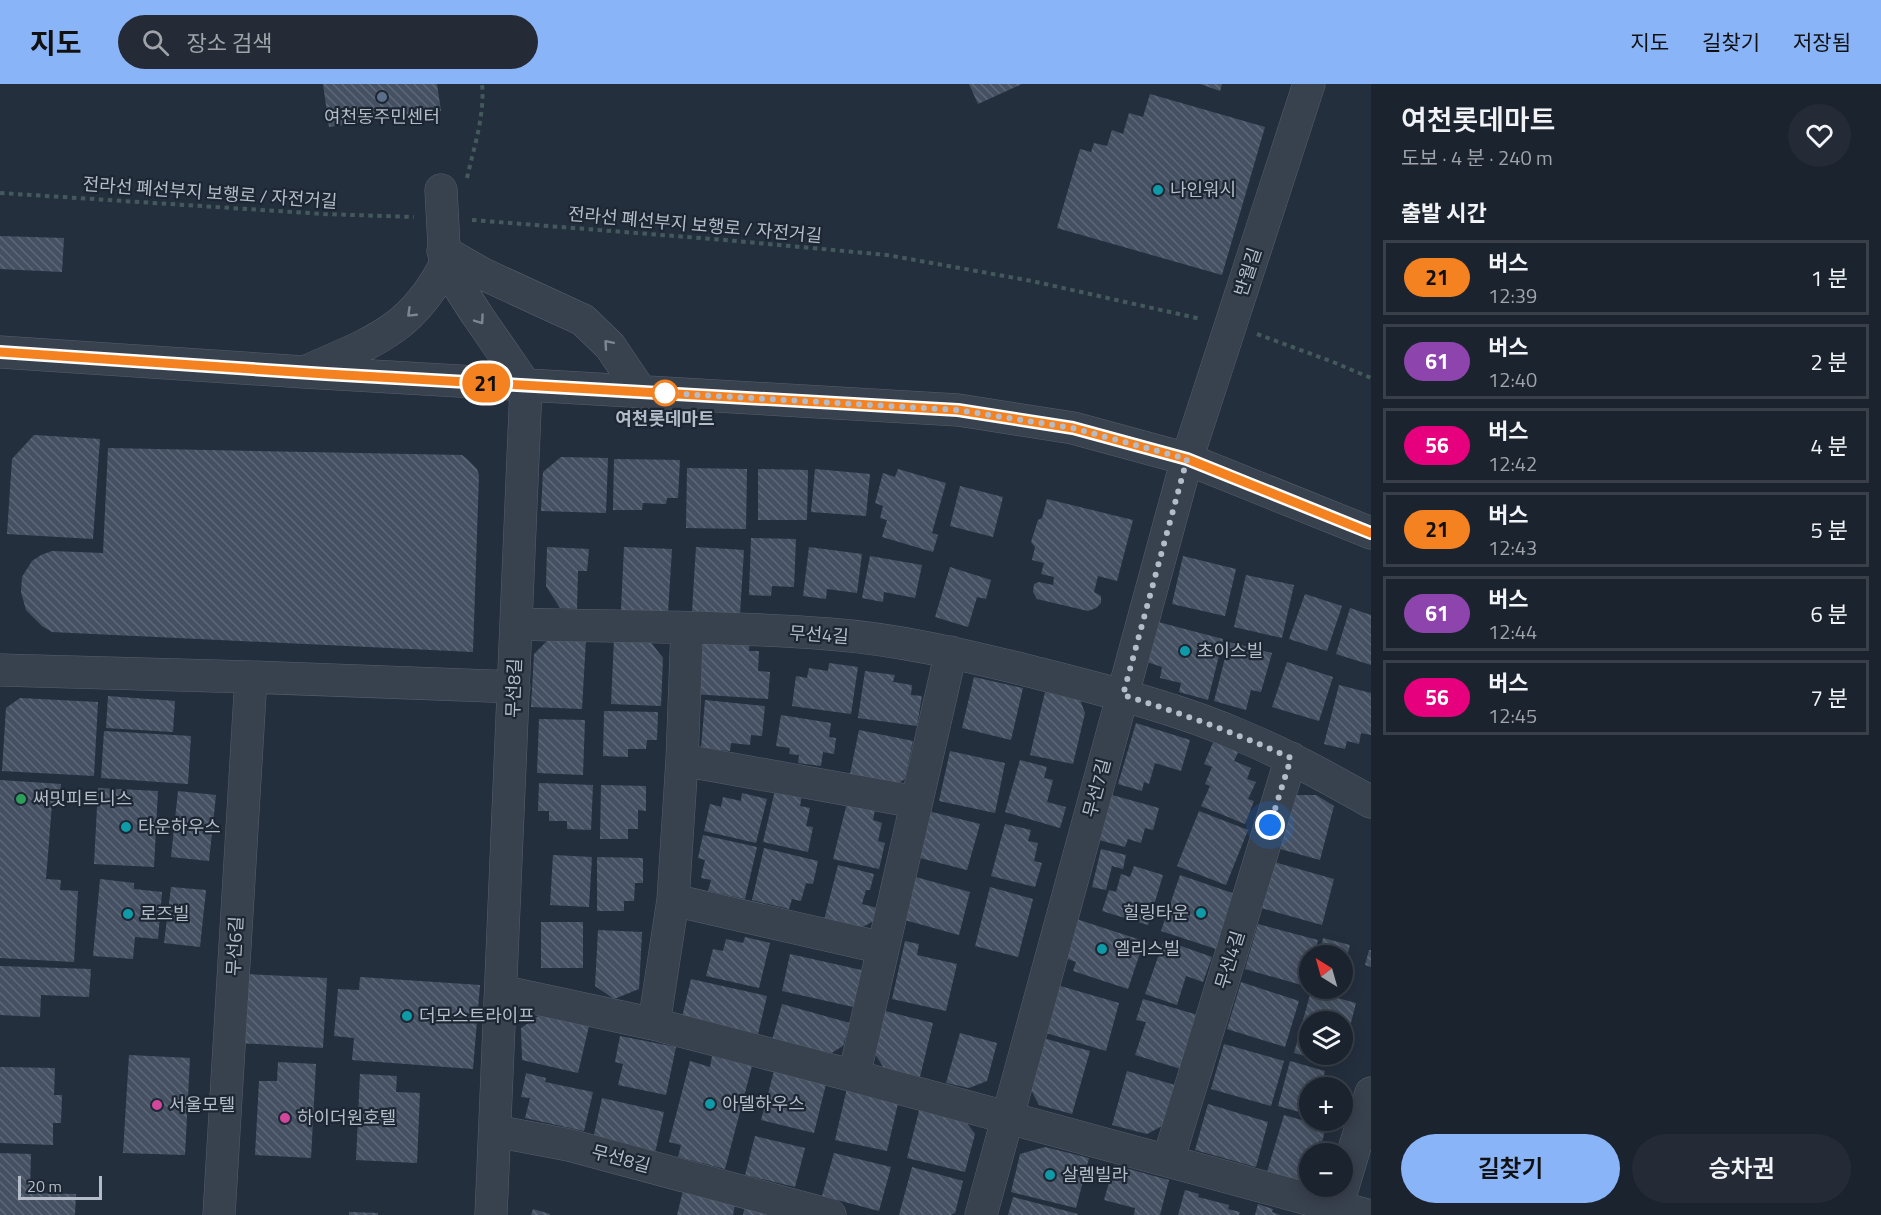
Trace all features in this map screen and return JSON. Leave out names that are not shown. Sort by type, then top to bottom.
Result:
[{"type":"street","name":"반월길","points":[[1187,459],[1309,84]]},
{"type":"street","points":[[304,372],[371,342],[398,326],[420,304],[434,285],[444,258],[449,198]]},
{"type":"street","points":[[444,258],[477,315],[526,386]]},
{"type":"street","points":[[444,258],[583,320],[614,351],[641,392]]},
{"type":"street","points":[[0,352],[526,386],[958,410],[1073,428],[1187,459],[1371,533]]},
{"type":"street","name":"무선8길","points":[[491,1215],[526,386]]},
{"type":"street","name":"무선7길","points":[[981,1215],[1187,459]]},
{"type":"street","name":"무선4길","points":[[516,624],[830,634],[911,644],[951,652],[1123,695],[1201,720],[1246,737],[1291,758],[1371,801]]},
{"type":"street","points":[[654,1024],[673,900],[687,628]]},
{"type":"street","points":[[854,1076],[951,652]]},
{"type":"street","points":[[0,670],[514,687]]},
{"type":"street","name":"무선6길","points":[[219,1215],[251,677]]},
{"type":"street","name":"무선4길","points":[[1168,1161],[1291,758]]},
{"type":"street","points":[[682,760],[916,802]]},
{"type":"street","points":[[673,900],[883,948]]},
{"type":"street","points":[[501,991],[654,1024],[1367,1215]]},
{"type":"street","points":[[1337,1207],[1371,1093]]},
{"type":"street","name":"무선8길","points":[[495,1131],[568,1145],[830,1215]]},
{"type":"path","points":[[449,198],[482,110],[482,84]]},
{"type":"path","name":"전라선 폐선부지 보행로 / 자전거길","points":[[0,193],[324,214],[449,198],[726,240],[887,255],[1032,281],[1154,310],[1231,325],[1371,378]]},
{"type":"building","name":"여천동주민센터","points":[[323,84],[437,84],[441,111],[329,127]]},
{"type":"building","points":[[969,84],[1022,84],[978,104]]},
{"type":"building","points":[[1200,84],[1222,84],[1220,91]]},
{"type":"building","name":"나인워시","points":[[1150,94],[1265,127],[1222,275],[1057,228],[1080,149],[1091,152],[1094,143],[1107,146],[1112,130],[1123,134],[1129,113],[1143,117]]},
{"type":"building","points":[[0,236],[64,238],[62,272],[0,269]]},
{"type":"building","points":[[34,435],[100,439],[93,539],[7,534],[12,459]]},
{"type":"building","points":[[108,448],[462,455],[477,469],[479,475],[473,652],[52,632],[42,626],[26,610],[21,592],[22,577],[32,561],[52,551],[103,553]]},
{"type":"building","points":[[561,457],[608,458],[606,513],[541,511],[543,472]]},
{"type":"building","points":[[614,459],[680,460],[678,498],[667,498],[666,504],[643,503],[642,510],[613,510]]},
{"type":"building","points":[[687,468],[747,469],[746,529],[686,528]]},
{"type":"building","points":[[758,469],[808,470],[807,520],[758,520]]},
{"type":"building","points":[[815,469],[870,474],[866,516],[811,512]]},
{"type":"building","points":[[898,469],[946,483],[932,533],[938,535],[933,552],[882,537],[887,520],[880,518],[883,506],[875,503],[883,473],[895,477]]},
{"type":"building","points":[[960,486],[1003,497],[993,537],[950,526]]},
{"type":"building","points":[[1047,499],[1133,520],[1117,581],[1098,576],[1094,592],[1101,596],[1101,603],[1096,608],[1088,611],[1037,599],[1033,592],[1034,584],[1039,582],[1053,585],[1054,577],[1041,574],[1044,563],[1032,560],[1035,547],[1031,542],[1038,520],[1042,518]]},
{"type":"building","points":[[751,538],[796,539],[794,587],[772,586],[771,596],[749,595]]},
{"type":"building","points":[[547,547],[589,549],[587,571],[578,571],[577,609],[560,608],[546,586]]},
{"type":"building","points":[[624,547],[672,549],[668,613],[621,610]]},
{"type":"building","points":[[696,547],[744,550],[740,614],[692,611]]},
{"type":"building","points":[[809,547],[862,554],[857,593],[827,589],[826,599],[803,596]]},
{"type":"building","points":[[870,556],[922,565],[915,598],[884,592],[883,602],[862,598]]},
{"type":"building","points":[[1183,556],[1236,569],[1225,616],[1172,604]]},
{"type":"building","points":[[950,567],[991,580],[986,599],[977,597],[968,627],[935,617]]},
{"type":"building","points":[[1246,575],[1294,585],[1282,638],[1234,627]]},
{"type":"building","points":[[1305,594],[1342,606],[1327,651],[1289,639]]},
{"type":"building","points":[[1350,608],[1371,615],[1371,665],[1336,654]]},
{"type":"building","name":"초이스빌","points":[[1158,622],[1223,639],[1208,700],[1179,692],[1181,683],[1160,678],[1162,667],[1147,662]]},
{"type":"building","points":[[551,637],[586,639],[582,709],[531,707],[534,654]]},
{"type":"building","points":[[614,639],[649,640],[663,658],[661,706],[611,704]]},
{"type":"building","points":[[750,640],[749,651],[759,651],[758,671],[770,672],[768,699],[693,694],[702,642]]},
{"type":"building","points":[[1229,642],[1272,653],[1261,692],[1251,690],[1246,710],[1214,701]]},
{"type":"building","points":[[1287,662],[1333,677],[1319,721],[1272,707]]},
{"type":"building","points":[[829,663],[858,667],[851,714],[792,706],[796,676],[807,678],[809,668],[828,671]]},
{"type":"building","points":[[865,671],[895,675],[893,682],[912,685],[911,695],[922,696],[917,726],[858,718]]},
{"type":"building","points":[[974,677],[1023,688],[1011,740],[962,728]]},
{"type":"building","points":[[1339,685],[1371,693],[1371,735],[1361,733],[1359,744],[1347,741],[1345,749],[1324,744]]},
{"type":"building","points":[[1045,692],[1080,700],[1085,713],[1073,764],[1030,755]]},
{"type":"building","points":[[108,696],[175,701],[173,732],[106,728]]},
{"type":"building","points":[[20,698],[98,702],[94,776],[2,771],[6,708]]},
{"type":"building","points":[[705,700],[765,706],[762,736],[751,735],[750,745],[731,743],[730,751],[701,748]]},
{"type":"building","points":[[604,711],[658,712],[657,740],[647,740],[646,749],[628,749],[628,757],[603,756]]},
{"type":"building","points":[[781,715],[831,723],[829,737],[836,738],[834,754],[823,752],[821,766],[798,763],[799,755],[789,754],[790,748],[776,746]]},
{"type":"building","points":[[539,719],[585,720],[583,775],[537,773]]},
{"type":"building","points":[[1136,723],[1190,740],[1181,771],[1155,763],[1149,784],[1144,782],[1142,791],[1118,784]]},
{"type":"building","points":[[859,730],[913,741],[905,779],[897,784],[850,774]]},
{"type":"building","points":[[104,731],[191,736],[188,784],[101,778]]},
{"type":"building","points":[[1214,740],[1239,750],[1234,761],[1251,768],[1247,779],[1256,782],[1248,799],[1254,801],[1245,824],[1201,806],[1210,786],[1205,784],[1212,767],[1204,764]]},
{"type":"building","points":[[950,751],[1005,763],[995,813],[939,801]]},
{"type":"building","points":[[1020,760],[1047,767],[1044,778],[1053,780],[1047,802],[1066,807],[1060,828],[1005,812]]},
{"type":"building","points":[[0,780],[61,784],[60,804],[52,804],[46,879],[61,880],[60,890],[78,891],[74,962],[0,958]]},
{"type":"building","points":[[539,783],[593,785],[591,830],[567,829],[567,821],[549,821],[549,811],[538,811]]},
{"type":"building","points":[[601,785],[646,786],[646,811],[638,810],[638,829],[628,829],[628,839],[600,839]]},
{"type":"building","name":"타운하우스","points":[[98,788],[158,791],[154,867],[94,864]]},
{"type":"building","points":[[775,790],[802,795],[800,806],[810,808],[806,826],[813,827],[808,852],[763,842]]},
{"type":"building","points":[[178,791],[216,795],[209,861],[171,857]]},
{"type":"building","points":[[742,793],[767,799],[756,843],[704,831],[710,804],[721,807],[723,797],[741,801]]},
{"type":"building","points":[[1112,795],[1159,808],[1153,830],[1145,828],[1141,843],[1128,839],[1125,847],[1099,840]]},
{"type":"building","points":[[1294,795],[1316,795],[1334,806],[1320,860],[1280,849]]},
{"type":"building","points":[[847,803],[875,810],[873,820],[882,823],[878,841],[885,843],[879,869],[833,859]]},
{"type":"building","points":[[924,810],[980,824],[967,870],[912,856]]},
{"type":"building","points":[[1199,811],[1248,830],[1226,885],[1177,866]]},
{"type":"building","points":[[1005,824],[1031,830],[1028,841],[1038,843],[1034,861],[1042,863],[1035,887],[991,876]]},
{"type":"building","points":[[703,835],[757,847],[745,899],[708,891],[711,880],[701,878],[705,860],[698,858]]},
{"type":"building","points":[[764,848],[818,861],[813,884],[806,883],[801,901],[792,899],[789,909],[752,900]]},
{"type":"building","points":[[1101,849],[1126,855],[1123,869],[1112,866],[1106,890],[1092,887]]},
{"type":"building","points":[[553,855],[592,857],[589,907],[550,905]]},
{"type":"building","points":[[597,857],[643,858],[643,883],[635,883],[634,901],[624,901],[624,911],[597,911]]},
{"type":"building","points":[[1274,862],[1334,879],[1322,925],[1261,908]]},
{"type":"building","points":[[838,865],[874,874],[870,890],[866,890],[862,904],[881,909],[879,918],[861,928],[824,920]]},
{"type":"building","points":[[1134,866],[1163,875],[1148,925],[1102,911],[1109,890],[1116,892],[1121,874],[1130,877]]},
{"type":"building","name":"힐링타운","points":[[1180,875],[1241,896],[1222,951],[1161,931]]},
{"type":"building","points":[[912,876],[970,892],[959,935],[901,919]]},
{"type":"building","name":"로즈빌","points":[[100,879],[134,883],[134,889],[162,892],[158,939],[135,937],[133,959],[93,956]]},
{"type":"building","points":[[171,887],[206,890],[200,947],[164,943]]},
{"type":"building","points":[[990,887],[1033,899],[1018,957],[975,946]]},
{"type":"building","name":"엘리스빌","points":[[1073,918],[1144,941],[1128,989],[1073,971],[1076,962],[1060,956]]},
{"type":"building","points":[[541,922],[583,922],[583,968],[541,968]]},
{"type":"building","points":[[1258,924],[1318,940],[1317,945],[1299,945],[1299,984],[1245,969]]},
{"type":"building","points":[[598,930],[642,932],[639,989],[614,999],[595,986]]},
{"type":"building","points":[[745,937],[770,943],[759,988],[706,976],[713,949],[723,951],[726,939],[743,943]]},
{"type":"building","points":[[1323,938],[1350,945],[1321,945]]},
{"type":"building","points":[[1164,940],[1212,957],[1203,982],[1186,976],[1177,1005],[1145,994]]},
{"type":"building","points":[[905,941],[919,944],[917,955],[957,964],[946,1011],[892,999]]},
{"type":"building","points":[[1369,950],[1371,950],[1371,967],[1365,965]]},
{"type":"building","points":[[790,954],[866,971],[858,1008],[782,991]]},
{"type":"building","points":[[0,966],[91,969],[89,997],[41,995],[40,1017],[0,1015]]},
{"type":"building","points":[[244,974],[327,978],[323,1048],[240,1043]]},
{"type":"building","name":"더모스트라이프","points":[[360,977],[480,985],[473,1069],[352,1060],[354,1038],[334,1036],[338,989],[359,990]]},
{"type":"building","points":[[691,979],[767,996],[758,1034],[682,1017]]},
{"type":"building","points":[[1241,982],[1299,1001],[1285,1047],[1227,1029]]},
{"type":"building","points":[[1057,985],[1119,1003],[1106,1051],[1043,1032]]},
{"type":"building","points":[[1143,999],[1198,1015],[1181,1069],[1135,1055],[1146,1022],[1136,1020]]},
{"type":"building","points":[[1309,999],[1341,999],[1356,1003],[1353,1015],[1353,1011],[1306,1011]]},
{"type":"building","points":[[782,1004],[850,1023],[843,1046],[823,1058],[771,1044]]},
{"type":"building","points":[[877,1009],[933,1023],[920,1077],[884,1068],[868,1043]]},
{"type":"building","points":[[540,1015],[589,1026],[578,1073],[522,1060],[521,1028]]},
{"type":"building","points":[[960,1033],[997,1043],[987,1081],[969,1088],[946,1083]]},
{"type":"building","points":[[1299,1035],[1299,1054],[1294,1053]]},
{"type":"building","points":[[620,1036],[676,1047],[666,1095],[618,1085],[623,1064],[615,1062]]},
{"type":"building","points":[[1043,1038],[1090,1051],[1072,1114],[1039,1105],[1029,1086]]},
{"type":"building","points":[[1224,1044],[1284,1061],[1271,1106],[1211,1089]]},
{"type":"building","name":"서울모텔","points":[[129,1055],[190,1058],[185,1155],[123,1153]]},
{"type":"building","name":"아델하우스","points":[[712,1056],[752,1066],[725,1169],[678,1157],[681,1145],[669,1142],[690,1061],[710,1067]]},
{"type":"building","points":[[1290,1061],[1325,1071],[1324,1077],[1299,1077],[1299,1112],[1278,1106]]},
{"type":"building","name":"하이더원호텔","points":[[278,1062],[316,1064],[311,1158],[255,1155],[259,1081],[277,1081]]},
{"type":"building","points":[[0,1067],[55,1068],[54,1095],[62,1095],[61,1123],[53,1123],[53,1145],[0,1143]]},
{"type":"building","points":[[774,1071],[826,1084],[814,1133],[761,1120]]},
{"type":"building","points":[[1127,1071],[1175,1085],[1164,1125],[1147,1134],[1112,1125]]},
{"type":"building","points":[[526,1073],[546,1078],[545,1082],[593,1092],[584,1131],[525,1118],[530,1098],[521,1097]]},
{"type":"building","points":[[360,1074],[397,1076],[396,1092],[420,1093],[417,1163],[356,1160]]},
{"type":"building","points":[[847,1088],[899,1099],[887,1151],[835,1140]]},
{"type":"building","points":[[602,1098],[664,1112],[655,1153],[593,1139]]},
{"type":"building","points":[[1208,1104],[1268,1122],[1256,1167],[1195,1150]]},
{"type":"building","points":[[920,1107],[963,1118],[975,1134],[965,1172],[907,1158]]},
{"type":"building","points":[[1284,1115],[1299,1119],[1299,1131],[1325,1131],[1322,1142],[1299,1143],[1299,1181],[1267,1172]]},
{"type":"building","points":[[755,1136],[805,1148],[795,1187],[745,1175]]},
{"type":"building","name":"살렘빌라","points":[[1045,1147],[1089,1158],[1076,1208],[1011,1192],[1020,1154]]},
{"type":"building","points":[[0,1153],[31,1154],[30,1193],[76,1194],[75,1215],[0,1215]]},
{"type":"building","points":[[834,1153],[891,1167],[879,1211],[822,1196]]},
{"type":"building","points":[[1114,1165],[1169,1180],[1160,1215],[1134,1215],[1135,1208],[1104,1200]]},
{"type":"building","points":[[912,1167],[963,1181],[955,1213],[951,1215],[899,1215]]},
{"type":"building","points":[[684,1187],[736,1200],[733,1215],[677,1215]]},
{"type":"building","points":[[1185,1190],[1199,1194],[1198,1197],[1229,1205],[1228,1209],[1240,1212],[1239,1215],[1178,1215]]},
{"type":"building","points":[[1013,1197],[1078,1214],[1008,1215]]},
{"type":"building","points":[[1258,1204],[1273,1209],[1272,1212],[1280,1215],[1255,1215]]},
{"type":"building","points":[[745,1205],[781,1215],[743,1215]]},
{"type":"building","points":[[533,1209],[550,1214],[550,1215],[531,1215]]},
{"type":"building","points":[[349,1212],[378,1213],[378,1215],[349,1215]]},
{"type":"bus line","name":"21","points":[[0,352],[326,374],[958,410],[1073,428],[1187,459],[1371,533]]},
{"type":"place","name":"여천동주민센터","points":[[382,97]]},
{"type":"place","name":"나인워시","points":[[1158,190]]},
{"type":"place","name":"여천롯데마트","points":[[665,393]]},
{"type":"place","name":"초이스빌","points":[[1185,651]]},
{"type":"place","name":"써밋피트니스","points":[[21,799]]},
{"type":"place","name":"타운하우스","points":[[126,827]]},
{"type":"place","name":"힐링타운","points":[[1201,913]]},
{"type":"place","name":"로즈빌","points":[[128,914]]},
{"type":"place","name":"엘리스빌","points":[[1102,949]]},
{"type":"place","name":"더모스트라이프","points":[[407,1016]]},
{"type":"place","name":"아델하우스","points":[[710,1104]]},
{"type":"place","name":"서울모텔","points":[[157,1105]]},
{"type":"place","name":"하이더원호텔","points":[[285,1118]]},
{"type":"place","name":"살렘빌라","points":[[1050,1175]]},
{"type":"route","points":[[665,393],[958,410],[1073,428],[1187,459],[1123,695],[1201,720],[1246,737],[1291,758],[1270,825]]}]
